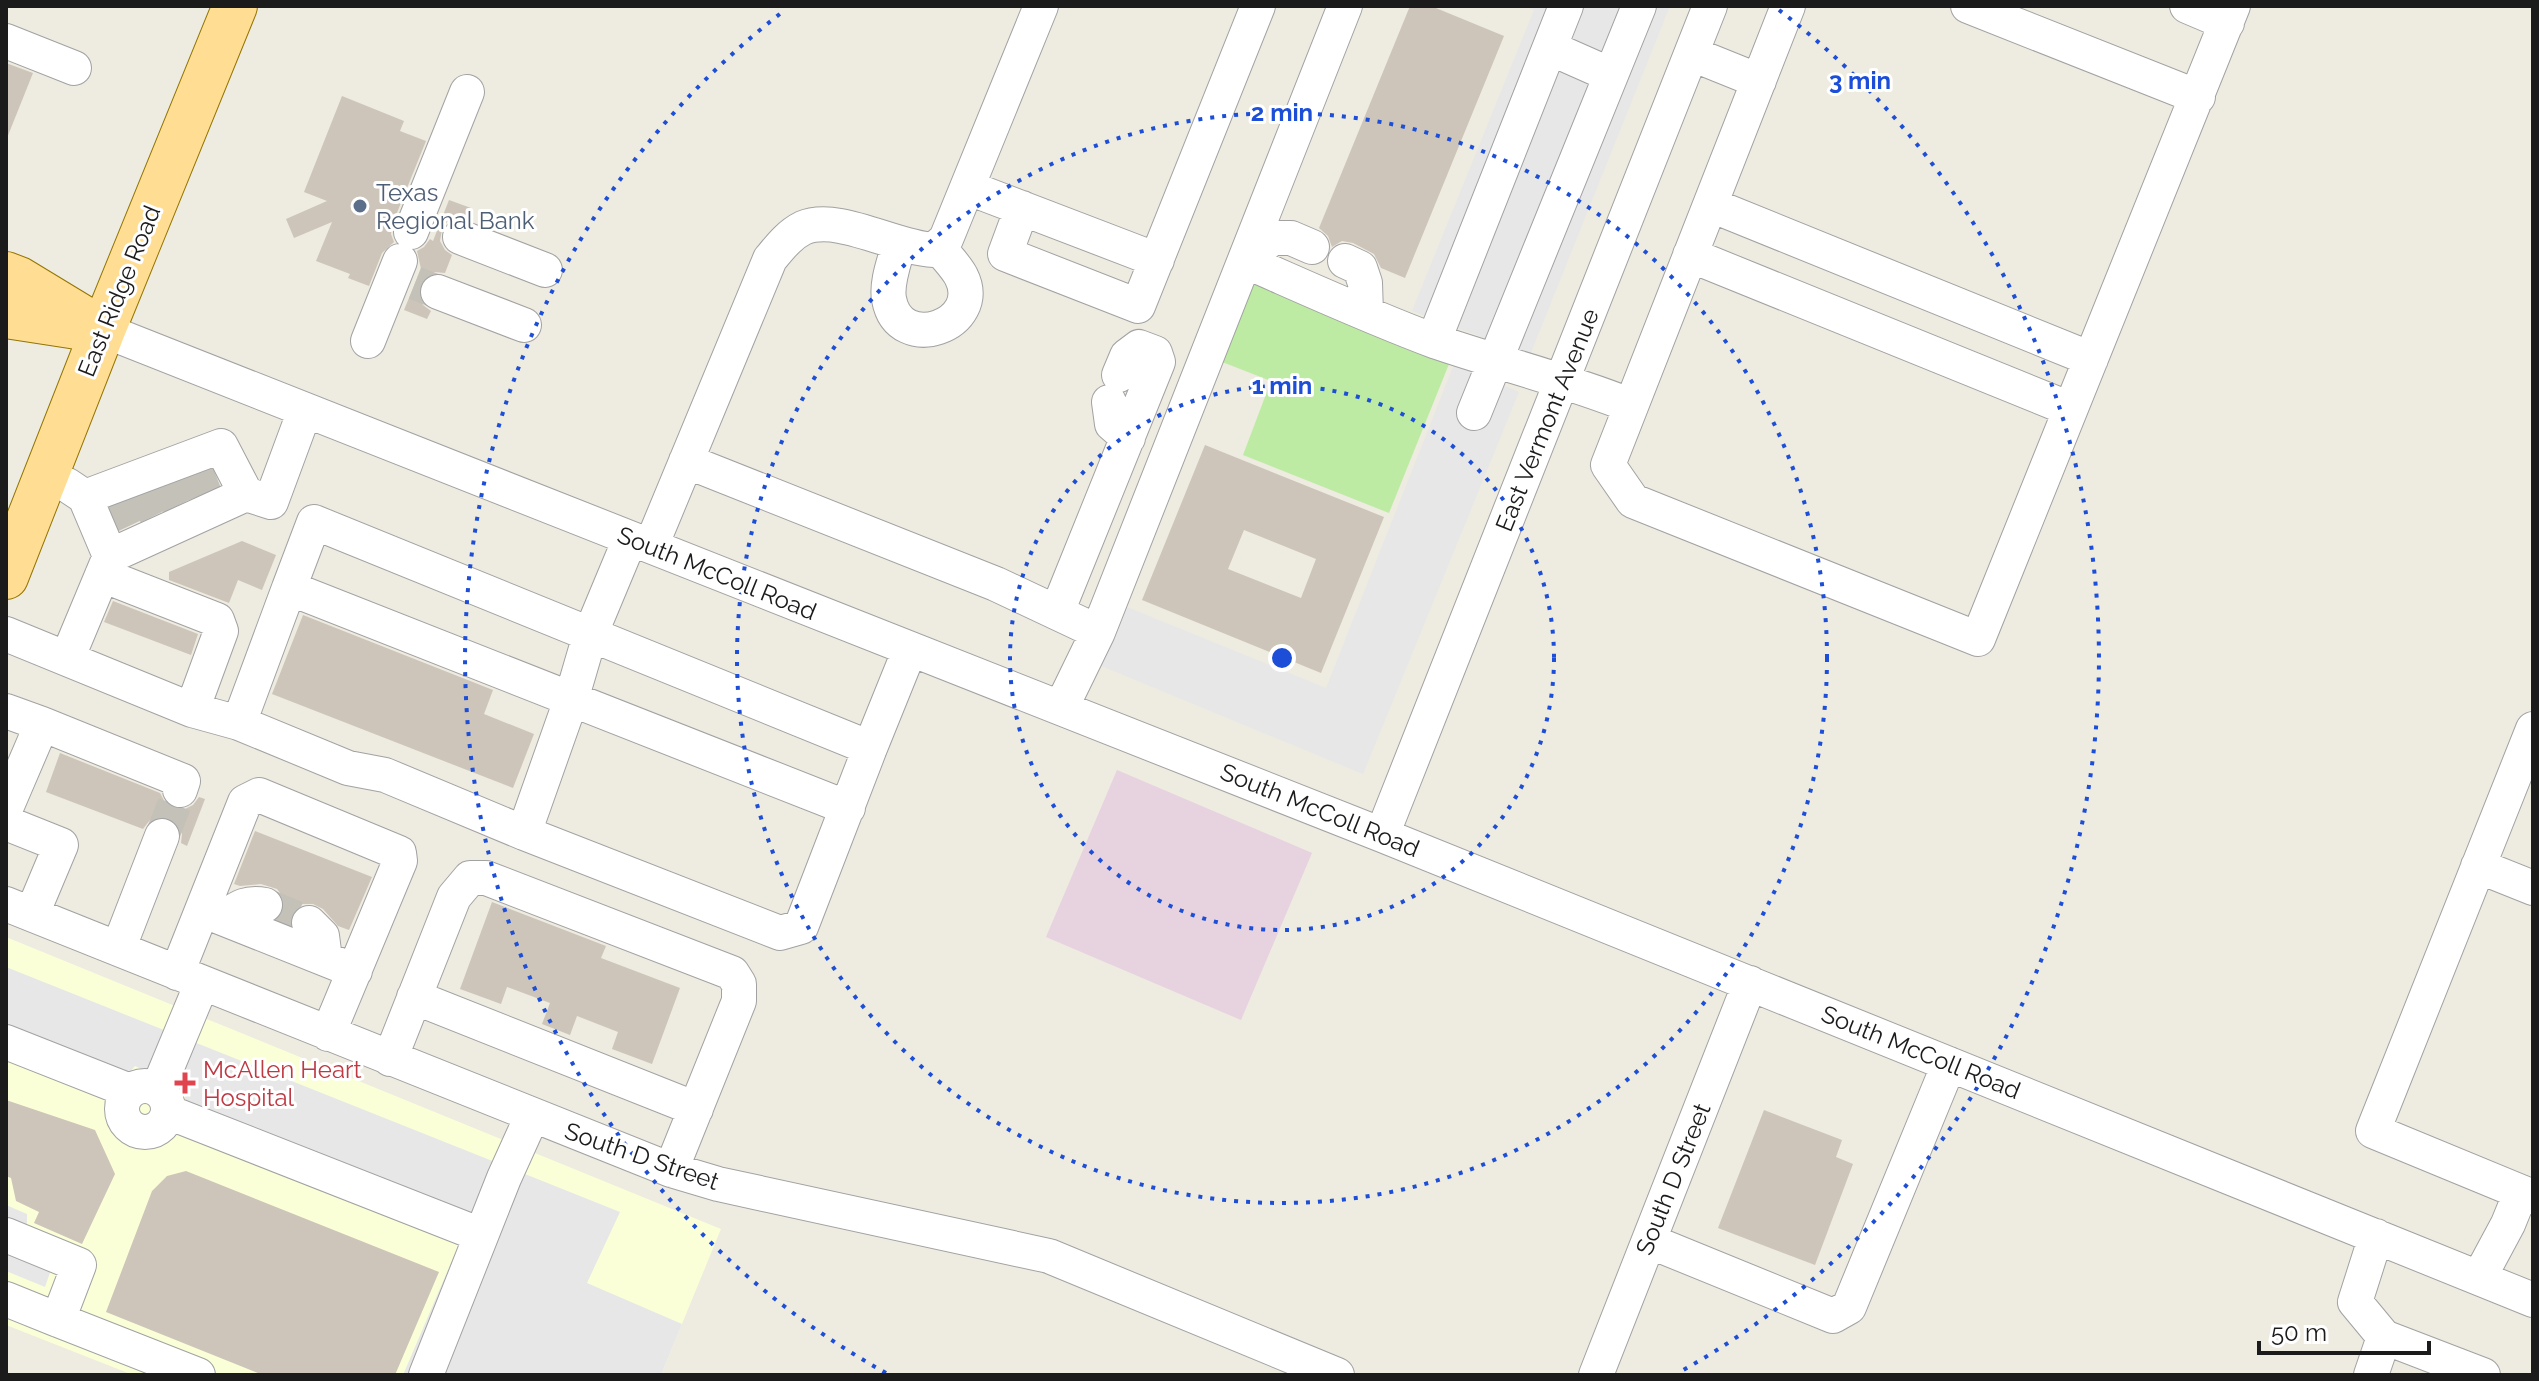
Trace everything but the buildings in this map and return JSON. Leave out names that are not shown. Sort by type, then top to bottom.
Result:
[{"type":"main road","name":"East Ridge Road","points":[[6,577],[235,6]]},
{"type":"main road","name":"South McColl Road","points":[[6,274],[103,330]]},
{"type":"main road","name":"South McColl Road","points":[[6,316],[103,330]]},
{"type":"street","points":[[524,833],[571,700],[590,635],[686,461],[770,259],[789,237],[805,227],[824,224],[845,226],[914,249],[934,250],[946,239],[1041,6]]},
{"type":"street","points":[[1022,208],[1005,254],[1138,306],[1258,6]]},
{"type":"street","points":[[1061,708],[1098,632],[1345,6]]},
{"type":"street","points":[[1434,340],[1566,6]]},
{"type":"street","points":[[1474,413],[1639,6]]},
{"type":"street","name":"East Vermont Avenue","points":[[1382,835],[1710,6]]},
{"type":"street","points":[[1788,6],[1608,465],[1633,501],[1978,639],[2230,14],[2187,6]]},
{"type":"street","points":[[1968,6],[2198,97]]},
{"type":"street","points":[[6,41],[74,68]]},
{"type":"street","points":[[1550,48],[1611,75]]},
{"type":"street","points":[[1692,54],[1759,81]]},
{"type":"street","points":[[368,341],[422,253],[467,92]]},
{"type":"street","points":[[969,188],[1157,260]]},
{"type":"street","points":[[1711,205],[2091,359]]},
{"type":"street","points":[[1245,261],[1272,238],[1291,238],[1312,247]]},
{"type":"street","points":[[899,244],[889,298],[896,315],[908,326],[922,330],[940,329],[956,317],[964,300],[963,278],[938,246]]},
{"type":"street","points":[[422,253],[545,270]]},
{"type":"street","points":[[422,253],[524,325]]},
{"type":"street","points":[[1690,255],[2070,409]]},
{"type":"street","points":[[1245,261],[1434,340],[1629,405]]},
{"type":"street","points":[[1345,261],[1360,268],[1365,283],[1366,313]]},
{"type":"street","name":"South McColl Road","points":[[103,330],[1382,835],[2533,1300]]},
{"type":"street","points":[[1057,612],[1128,438],[1158,362],[1155,353],[1139,347],[1127,356],[1114,388],[1112,424],[1128,438]]},
{"type":"street","points":[[258,498],[305,410]]},
{"type":"street","points":[[67,659],[152,505],[221,446],[258,498]]},
{"type":"street","points":[[686,461],[996,584],[1098,632]]},
{"type":"street","points":[[47,471],[152,505],[258,498],[870,748]]},
{"type":"street","points":[[152,505],[221,631],[192,710]]},
{"type":"street","points":[[239,723],[314,522]]},
{"type":"street","points":[[289,588],[848,808]]},
{"type":"street","points":[[6,634],[192,710],[239,723],[348,768],[385,775],[780,933],[801,927],[910,649]]},
{"type":"street","points":[[6,711],[183,781],[180,790]]},
{"type":"street","points":[[6,808],[42,724]]},
{"type":"street","points":[[2479,1278],[2527,1194],[2373,1131],[2533,729]]},
{"type":"street","points":[[152,1097],[213,914],[245,802],[259,795],[399,853],[400,861],[340,965],[328,1034]]},
{"type":"street","points":[[6,823],[61,845],[19,909]]},
{"type":"street","points":[[119,947],[162,836]]},
{"type":"street","points":[[2478,866],[2533,888]]},
{"type":"street","points":[[390,1059],[454,897],[470,878],[486,878],[732,973],[739,984],[739,1001],[671,1170]]},
{"type":"street","points":[[213,914],[253,902],[265,905]]},
{"type":"street","name":"South D Street","points":[[19,909],[671,1170],[718,1184],[1049,1256],[1337,1375]]},
{"type":"street","points":[[213,914],[340,965]]},
{"type":"street","points":[[309,923],[322,936],[340,965]]},
{"type":"street","name":"South D Street","points":[[1596,1375],[1750,983]]},
{"type":"street","points":[[414,997],[696,1109]]},
{"type":"street","points":[[6,1042],[152,1097],[481,1235]]},
{"type":"street","points":[[1649,1241],[1833,1316],[1849,1307],[1949,1064]]},
{"type":"street","points":[[426,1375],[532,1116]]},
{"type":"street","points":[[6,1235],[79,1265],[58,1320]]},
{"type":"street","points":[[2376,1236],[2355,1302],[2384,1337],[2435,1364],[2477,1374]]},
{"type":"street","points":[[6,1299],[198,1375]]},
{"type":"street","points":[[2371,1375],[2384,1337]]},
{"type":"shaded area","points":[[1526,6],[1670,6],[1530,355],[1412,311],[1534,10]]},
{"type":"shaded area","points":[[1454,364],[1519,392],[1363,774],[1099,665],[1122,605],[1326,688]]},
{"type":"shaded area","points":[[1117,770],[1312,853],[1241,1020],[1046,937]]},
{"type":"shaded area","name":"McAllen Heart Hospital","points":[[6,937],[721,1229],[661,1375],[133,1375],[6,1325]]},
{"type":"shaded area","points":[[6,967],[620,1212],[587,1283],[682,1324],[661,1375],[403,1375],[462,1237],[190,1130],[184,1090],[135,1066],[109,1096],[6,1059]]},
{"type":"shaded area","points":[[6,1205],[27,1214],[27,1230],[60,1244],[45,1287],[6,1271]]},
{"type":"green space","points":[[1250,275],[1451,359],[1389,513],[1243,455],[1271,381],[1217,360]]},
{"type":"tunnel","points":[[415,283],[438,292]]},
{"type":"tunnel","points":[[195,468],[205,494]]},
{"type":"tunnel","points":[[166,480],[179,505]]},
{"type":"tunnel","points":[[143,489],[156,515]]},
{"type":"tunnel","points":[[115,502],[127,527]]},
{"type":"tunnel","points":[[162,836],[180,790]]},
{"type":"tunnel","points":[[265,905],[309,923]]},
{"type":"place","name":"Texas Regional Bank","points":[[360,206]]},
{"type":"place","name":"McAllen Heart Hospital","points":[[185,1083]]}]
